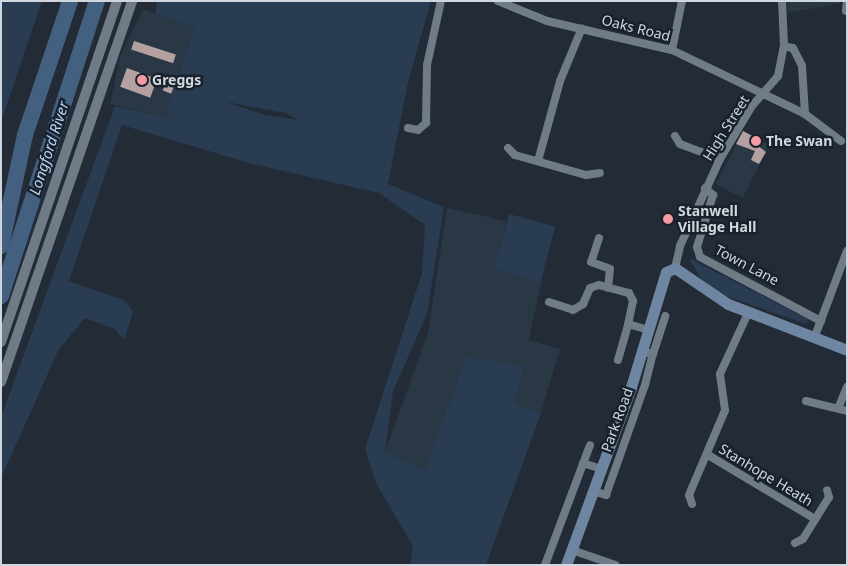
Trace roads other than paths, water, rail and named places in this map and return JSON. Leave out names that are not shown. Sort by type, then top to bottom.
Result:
[{"type":"main road","points":[[675,268],[712,295],[847,350]]},
{"type":"main road","name":"Park Road","points":[[566,565],[602,469],[641,351],[661,282],[675,268]]},
{"type":"street","points":[[1,342],[117,1]]},
{"type":"street","points":[[1,382],[132,1]]},
{"type":"street","points":[[408,128],[418,130],[426,123],[427,65],[441,1]]},
{"type":"street","name":"Oaks Road","points":[[498,1],[528,16],[672,50],[746,82],[762,95],[805,114],[841,141]]},
{"type":"street","points":[[672,50],[682,1]]},
{"type":"street","name":"High Street","points":[[675,268],[680,246],[705,188],[720,159],[762,95],[778,76],[784,46],[782,1]]},
{"type":"street","points":[[846,11],[847,1]]},
{"type":"street","points":[[538,161],[560,81],[582,28]]},
{"type":"street","points":[[784,46],[793,48],[802,66],[805,114]]},
{"type":"street","points":[[675,136],[680,144],[720,159]]},
{"type":"street","points":[[508,148],[538,161],[586,176],[600,173]]},
{"type":"street","name":"Town Lane","points":[[705,188],[713,195],[697,247],[700,257],[821,321]]},
{"type":"street","points":[[599,238],[591,262],[610,269],[608,288]]},
{"type":"street","points":[[815,336],[847,251]]},
{"type":"street","points":[[549,302],[573,310],[584,304],[590,288],[608,288],[629,293],[633,301],[618,360]]},
{"type":"street","name":"Stanhope Heath","points":[[749,311],[720,374],[725,410],[708,455],[815,519]]},
{"type":"street","points":[[641,351],[653,354],[665,316]]},
{"type":"street","points":[[628,324],[646,329]]},
{"type":"street","name":"Park Road","points":[[593,491],[606,495],[653,354]]},
{"type":"street","points":[[839,406],[847,387]]},
{"type":"street","points":[[806,401],[839,406],[847,411]]},
{"type":"street","name":"Park Road","points":[[545,565],[590,445]]},
{"type":"street","points":[[692,504],[689,495],[708,455]]},
{"type":"street","name":"Park Road","points":[[583,463],[602,469]]},
{"type":"street","points":[[795,543],[803,539],[829,497],[827,490]]},
{"type":"street","points":[[572,550],[615,565]]},
{"type":"waterway","points":[[1,246],[25,135],[70,1]]},
{"type":"waterway","name":"Longford River","points":[[1,296],[97,1]]},
{"type":"place","name":"Greggs","points":[[142,80]]},
{"type":"place","name":"The Swan","points":[[756,141]]},
{"type":"place","name":"Stanwell Village Hall","points":[[668,219]]}]
